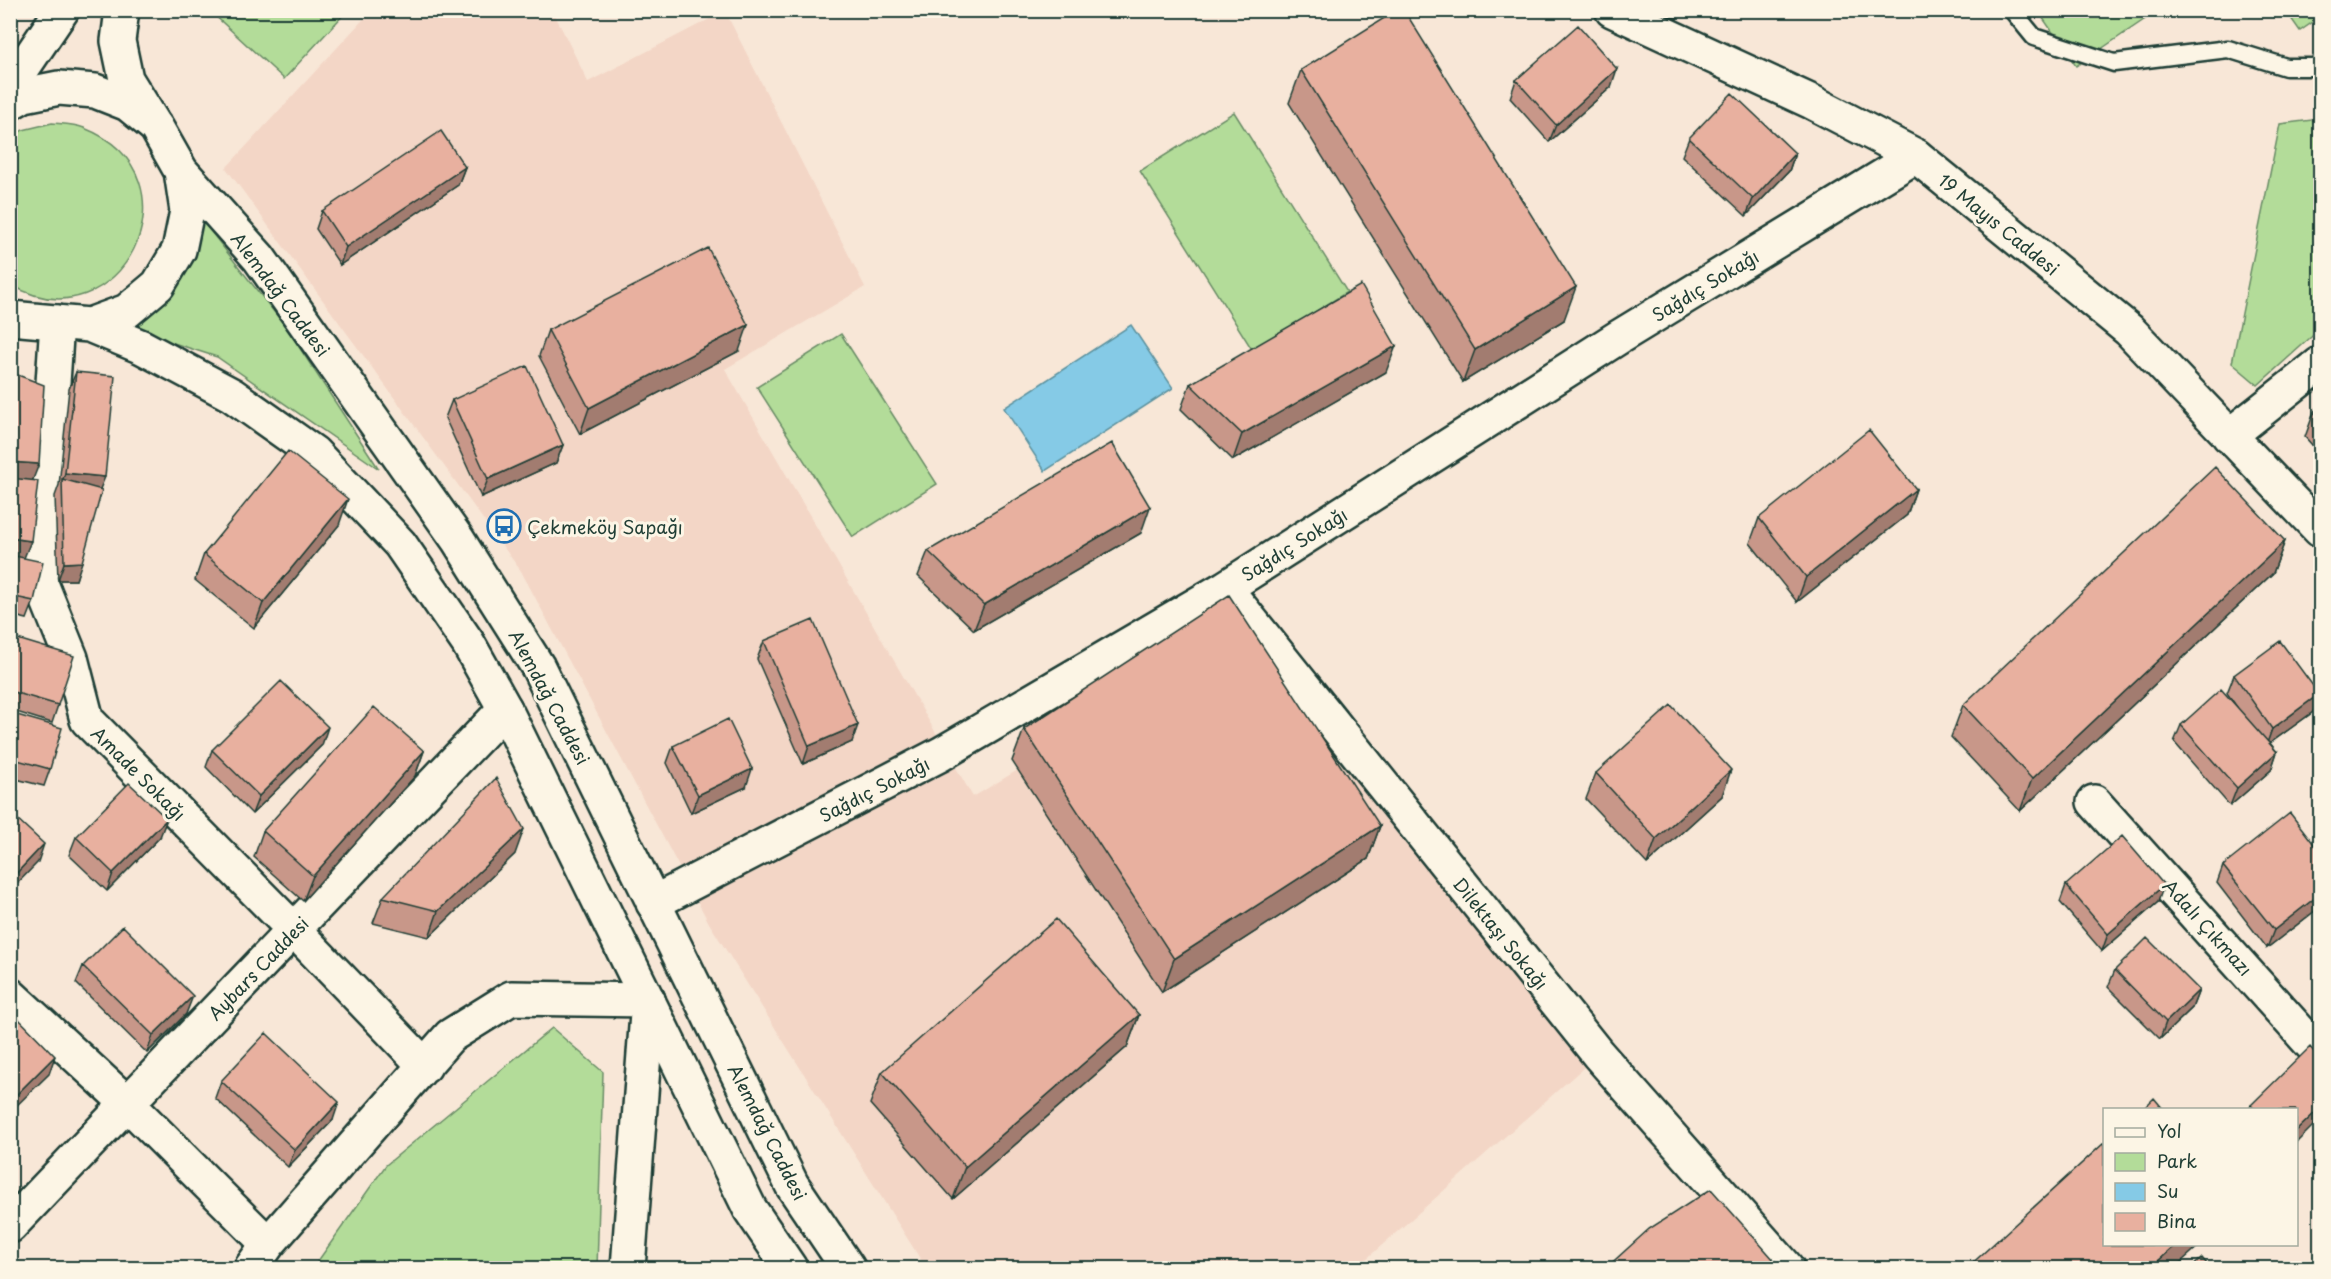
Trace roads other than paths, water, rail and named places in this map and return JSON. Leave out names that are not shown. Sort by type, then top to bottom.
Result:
[{"type":"street","points":[[10,87],[62,10]]},
{"type":"street","points":[[122,10],[118,41],[126,79],[156,127]]},
{"type":"street","name":"19 Mayıs Caddesi","points":[[1612,10],[1812,102],[1917,156],[2129,330],[2320,530]]},
{"type":"street","name":"Alemdağ Caddesi","points":[[10,103],[24,95],[59,87],[95,91],[128,104],[156,127],[181,171],[259,258],[451,530],[538,667],[792,1185],[848,1269]]},
{"type":"street","name":"Sağdıç Sokağı","points":[[654,903],[941,754],[1225,588],[1620,337],[1917,156]]},
{"type":"street","name":"Alemdağ Caddesi","points":[[73,323],[127,311],[158,285],[178,250],[187,211],[181,171]]},
{"type":"street","name":"Alemdağ Caddesi","points":[[15,316],[73,323],[142,347],[232,395],[314,453],[400,544],[468,643],[505,709],[750,1209],[790,1269]]},
{"type":"street","name":"Amade Sokağı","points":[[73,323],[40,582],[71,658],[87,720],[424,1066]]},
{"type":"street","points":[[2229,436],[2320,364]]},
{"type":"street","name":"Dilektaşı Sokağı","points":[[1225,588],[1598,1054],[1787,1269]]},
{"type":"street","name":"Aybars Caddesi","points":[[10,1226],[505,709]]},
{"type":"street","name":"Adalı Çıkmazı","points":[[2094,802],[2320,1054]]},
{"type":"street","points":[[10,995],[128,1104],[259,1256],[450,1036],[511,998],[648,1000],[628,1269]]},
{"type":"lane","points":[[2012,10],[2034,37],[2114,63],[2228,49],[2286,67],[2320,67]]},
{"type":"water","points":[[1131,325],[1173,388],[1045,471],[1004,408]]},
{"type":"place","name":"Çekmeköy Sapağı","points":[[504,526]]}]
